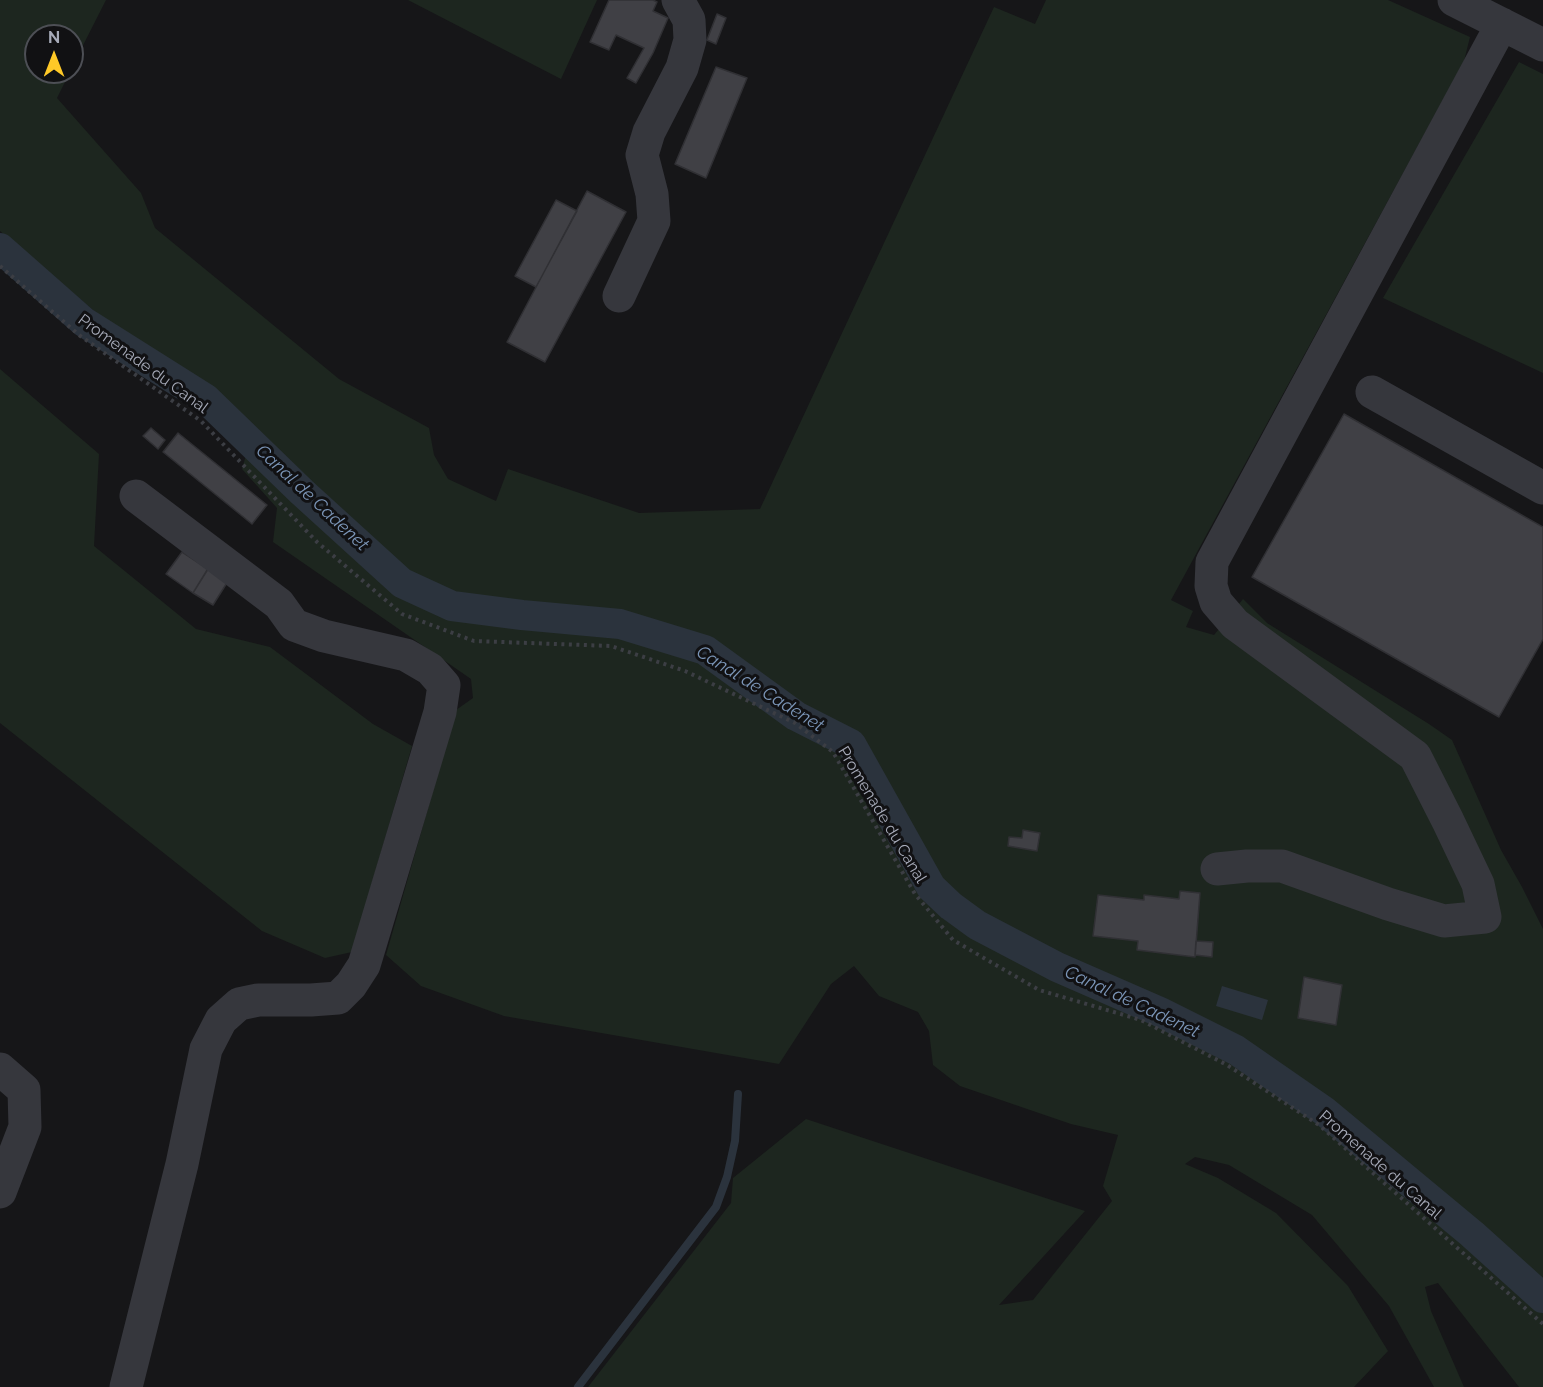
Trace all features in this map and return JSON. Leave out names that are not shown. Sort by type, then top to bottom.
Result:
[{"type":"street","points":[[619,296],[654,220],[652,194],[642,155],[649,132],[682,68],[690,40],[689,20],[678,0]]},
{"type":"street","points":[[1460,1],[1543,45]]},
{"type":"street","points":[[1217,869],[1282,866],[1388,904],[1444,921],[1485,917],[1478,884],[1449,821],[1415,756],[1235,624],[1216,602],[1210,586],[1212,562],[1502,24]]},
{"type":"street","points":[[1372,392],[1543,488]]},
{"type":"street","points":[[126,1387],[182,1164],[206,1048],[221,1020],[239,1004],[258,1000],[338,998],[351,986],[364,965],[440,712],[444,685],[430,669],[406,655],[324,636],[294,625],[279,604],[136,496]]},
{"type":"street","points":[[0,1069],[24,1090],[25,1127],[0,1192]]},
{"type":"path","name":"Promenade du Canal","points":[[0,266],[79,335],[201,421],[317,542],[402,614],[474,641],[611,646],[685,671],[795,723],[833,752],[915,894],[953,940],[1039,990],[1141,1020],[1236,1071],[1319,1125],[1543,1324]]},
{"type":"shaded area","points":[[0,0],[106,0],[84,43],[84,24],[24,24],[24,84],[64,84],[57,98],[141,193],[155,228],[339,379],[429,428],[434,455],[448,479],[496,501],[508,469],[639,513],[760,509],[994,7],[1035,24],[1046,0],[1388,0],[1470,37],[1464,61],[1171,600],[1193,611],[1186,627],[1214,635],[1243,599],[1267,623],[1452,740],[1501,850],[1543,929],[1543,1387],[1519,1387],[1438,1283],[1425,1287],[1431,1311],[1464,1387],[1434,1387],[1389,1306],[1312,1215],[1229,1165],[1195,1157],[1185,1164],[1218,1178],[1276,1213],[1348,1286],[1388,1351],[1354,1387],[588,1387],[731,1203],[733,1178],[806,1119],[1085,1211],[999,1305],[1033,1300],[1112,1201],[1103,1186],[1118,1135],[1071,1124],[960,1086],[933,1065],[929,1031],[918,1012],[879,996],[854,966],[831,984],[779,1064],[504,1016],[421,986],[386,955],[456,710],[473,698],[471,679],[273,542],[277,508],[242,469],[251,438],[220,394],[107,322],[0,231]]},
{"type":"shaded area","points":[[408,0],[597,0],[561,79]]},
{"type":"shaded area","points":[[1519,62],[1543,74],[1543,373],[1383,298]]},
{"type":"shaded area","points":[[0,369],[99,454],[94,546],[196,629],[270,647],[373,724],[412,746],[352,952],[325,958],[262,931],[0,723]]},
{"type":"shaded area","points":[[1222,986],[1268,1000],[1262,1020],[1216,1006]]},
{"type":"building","points":[[609,0],[653,0],[657,2],[653,11],[668,18],[653,53],[636,83],[627,78],[644,48],[616,35],[609,50],[590,42]]},
{"type":"building","points":[[717,14],[726,18],[716,44],[707,40]]},
{"type":"building","points":[[716,67],[747,78],[706,178],[675,164]]},
{"type":"building","points":[[587,191],[626,212],[545,362],[507,342]]},
{"type":"building","points":[[556,200],[577,211],[536,287],[515,276]]},
{"type":"building","points":[[1344,414],[1543,527],[1543,639],[1499,717],[1252,577]]},
{"type":"building","points":[[151,428],[165,440],[158,449],[143,436]]},
{"type":"building","points":[[178,433],[267,505],[252,524],[163,452]]},
{"type":"building","points":[[182,552],[208,569],[193,593],[166,574]]},
{"type":"building","points":[[209,567],[230,578],[213,605],[193,593]]},
{"type":"building","points":[[1023,830],[1040,833],[1037,851],[1008,846],[1009,837],[1022,838]]},
{"type":"building","points":[[1180,891],[1200,893],[1195,957],[1137,950],[1138,941],[1093,936],[1098,895],[1144,900],[1144,895],[1179,899]]},
{"type":"building","points":[[1196,941],[1213,942],[1212,957],[1195,955]]},
{"type":"building","points":[[1304,977],[1342,985],[1336,1025],[1298,1018]]},
{"type":"waterway","name":"Canal de Cadenet","points":[[0,248],[84,322],[206,399],[302,492],[402,583],[452,606],[620,624],[705,650],[796,716],[851,744],[931,887],[951,906],[977,925],[1057,967],[1160,1012],[1236,1050],[1324,1111],[1472,1234],[1543,1298]]},
{"type":"waterway","points":[[578,1387],[716,1207],[727,1177],[735,1141],[738,1094]]}]
